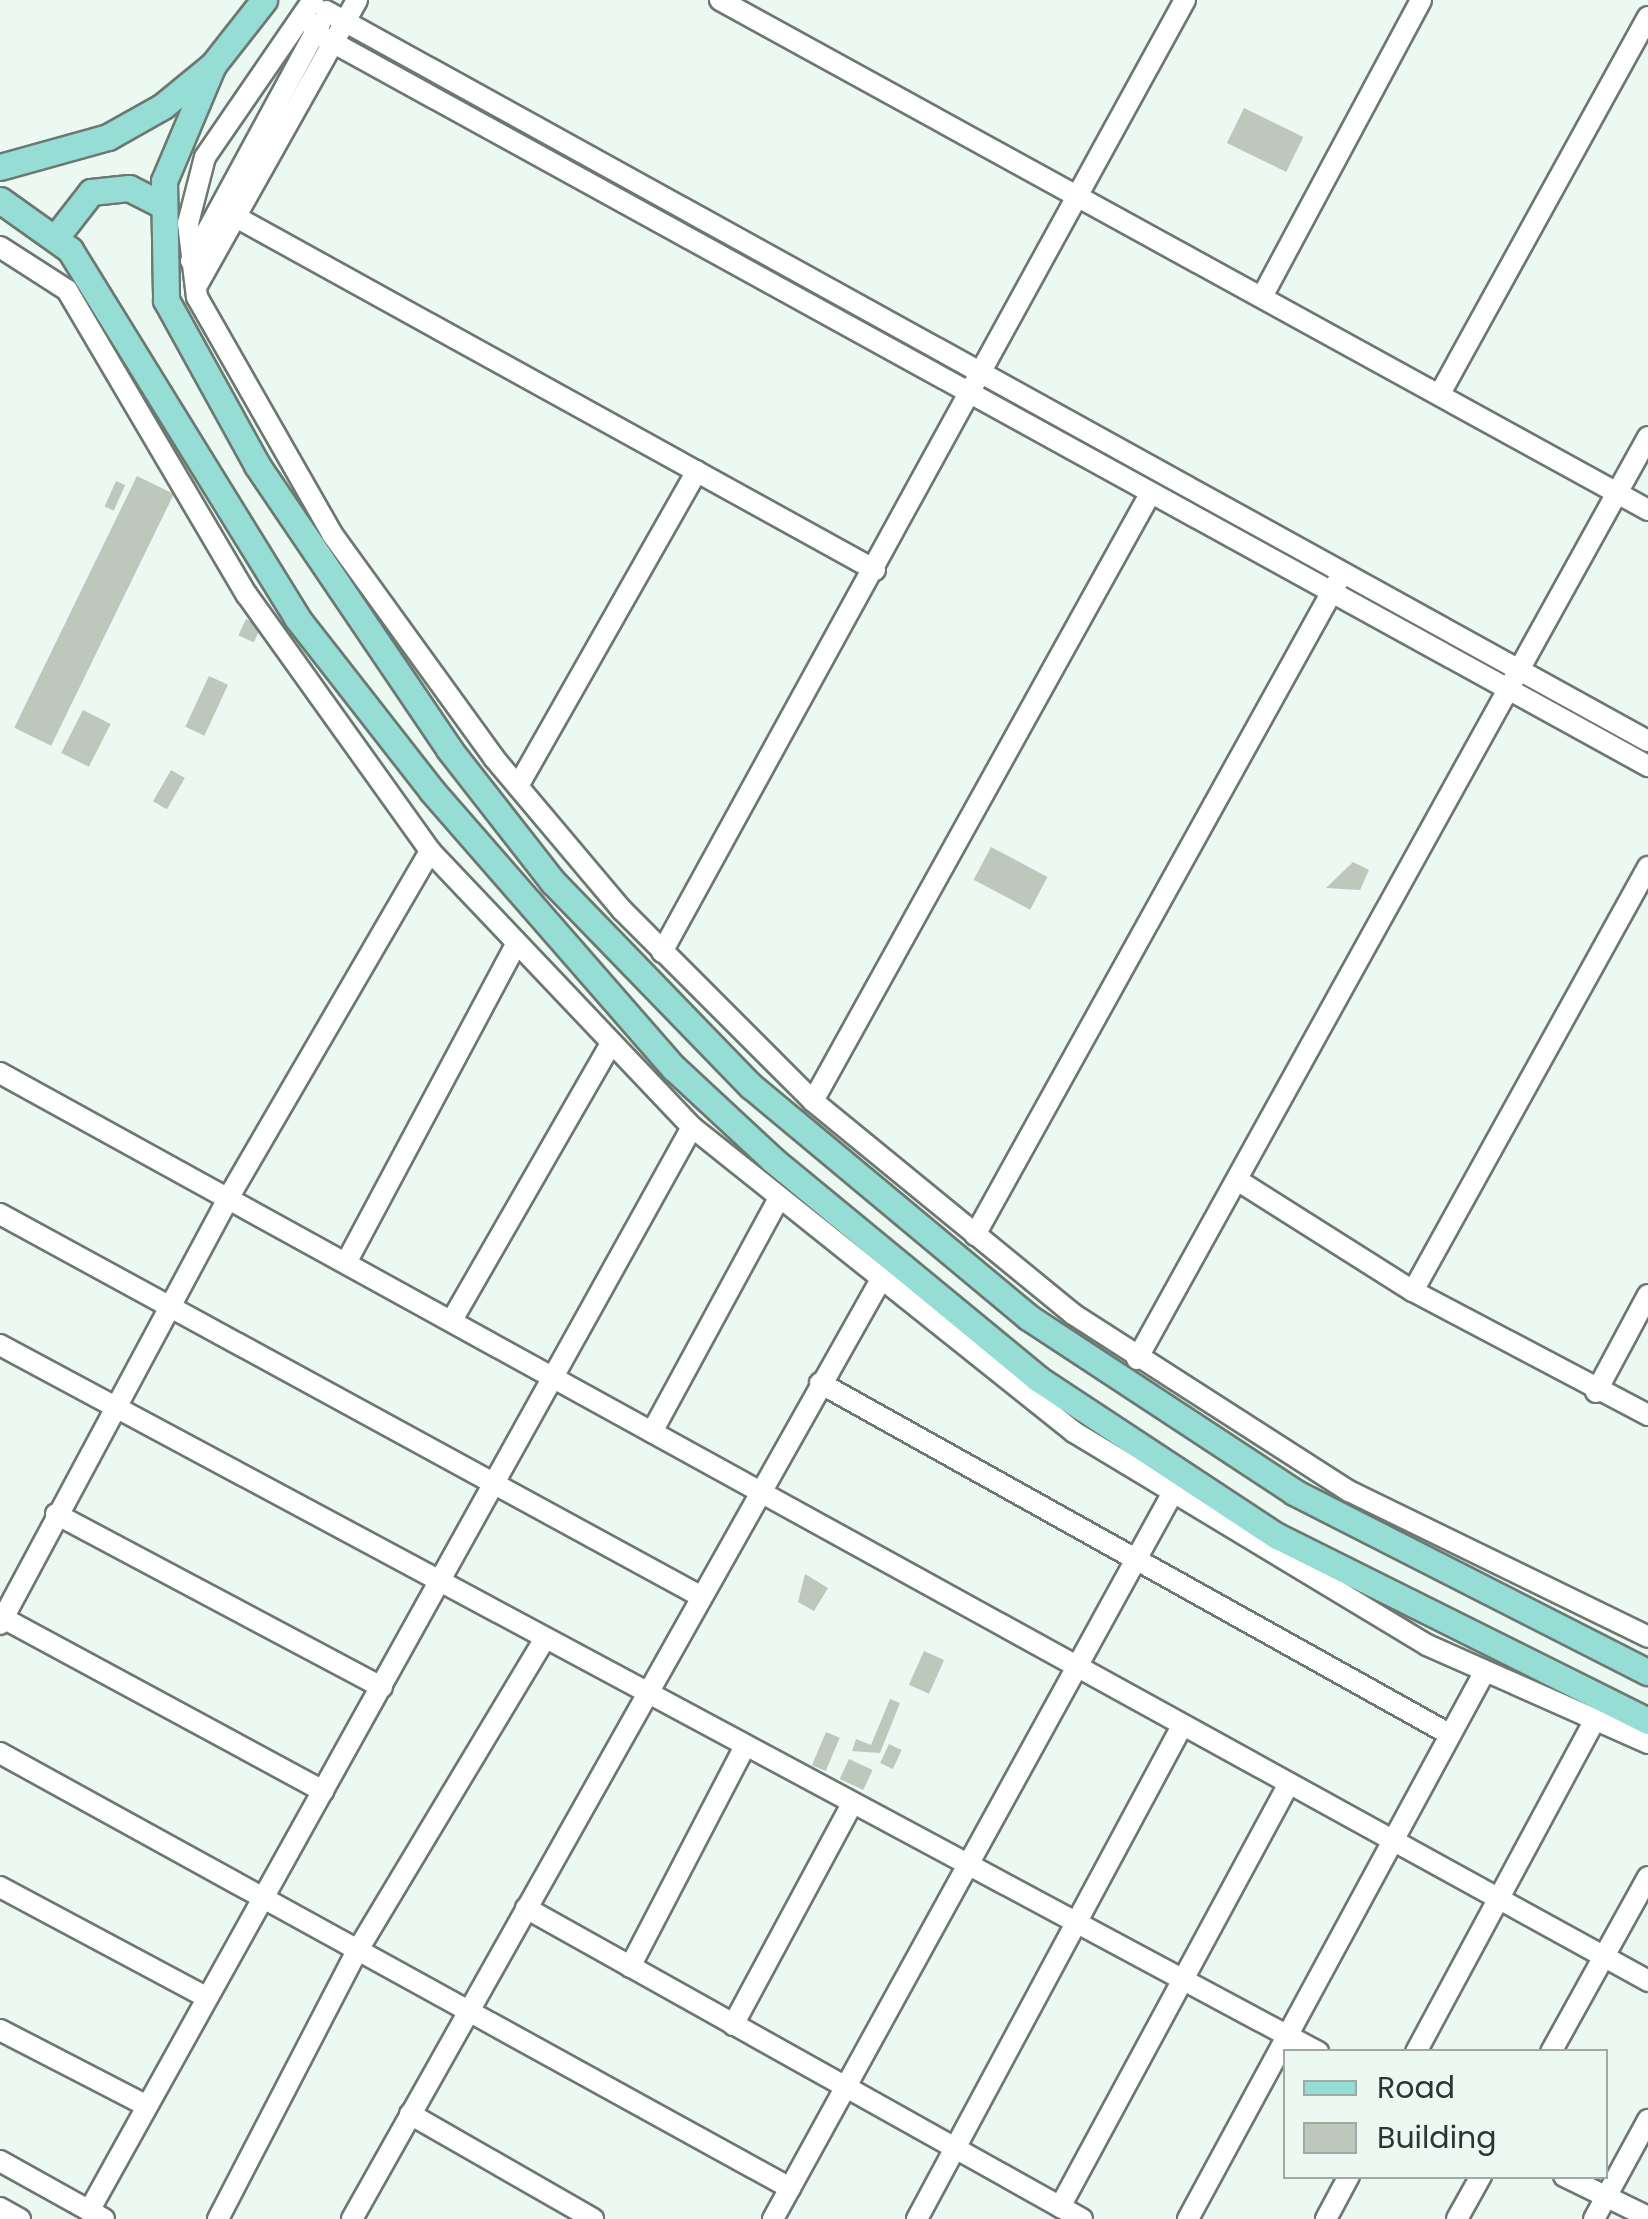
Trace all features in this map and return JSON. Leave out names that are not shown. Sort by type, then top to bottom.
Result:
[{"type":"main road","points":[[264,0],[213,65],[178,134],[162,204],[166,300],[256,466],[510,831],[740,1074],[1028,1317],[1294,1492],[1648,1672]]},
{"type":"main road","points":[[0,167],[108,138],[213,65]]},
{"type":"main road","points":[[56,237],[90,192],[128,188],[162,204]]},
{"type":"main road","points":[[0,200],[56,237],[297,618],[550,934],[688,1082],[1036,1378],[1276,1536],[1648,1721]]},
{"type":"street","points":[[196,287],[358,0]]},
{"type":"street","points":[[720,0],[1078,199],[1264,293],[1442,390],[1648,510]]},
{"type":"street","points":[[662,952],[1186,0]]},
{"type":"street","points":[[1264,293],[1421,0]]},
{"type":"street","points":[[324,4],[345,22],[1343,570],[1648,766]]},
{"type":"street","points":[[190,263],[314,32],[324,4]]},
{"type":"street","points":[[324,4],[206,157],[188,223],[190,263],[196,287],[332,534],[518,786],[662,952],[813,1101],[974,1235],[1137,1360],[1349,1492],[1648,1637]]},
{"type":"street","points":[[1442,390],[1648,16]]},
{"type":"street","points":[[314,32],[1332,592],[1648,741]]},
{"type":"street","points":[[236,217],[875,570]]},
{"type":"street","points":[[0,247],[66,290],[247,595],[430,851],[608,1049],[692,1128],[777,1202],[980,1365],[1172,1494],[1484,1672],[1648,1743]]},
{"type":"street","points":[[1137,1360],[1242,1183],[1648,437]]},
{"type":"street","points":[[518,786],[697,470]]},
{"type":"street","points":[[813,1101],[1150,494]]},
{"type":"street","points":[[974,1235],[1343,570]]},
{"type":"street","points":[[324,1791],[2,1621],[230,1195],[430,851]]},
{"type":"street","points":[[1413,1291],[1648,868]]},
{"type":"street","points":[[347,1261],[514,948]]},
{"type":"street","points":[[452,1320],[608,1049]]},
{"type":"street","points":[[0,1073],[230,1195],[1072,1666],[1648,1981]]},
{"type":"street","points":[[0,2162],[97,2215],[145,2106],[442,1582],[549,1374],[692,1128]]},
{"type":"street","points":[[1242,1183],[1413,1291],[1596,1392],[1648,1416]]},
{"type":"street","points":[[652,1432],[777,1202]]},
{"type":"street","points":[[0,1214],[494,1479],[700,1596]]},
{"type":"street","points":[[355,2218],[466,2011],[648,1694],[757,1490],[879,1282]]},
{"type":"street","points":[[1596,1392],[1648,1295]]},
{"type":"street","points":[[0,1344],[1312,2049]]},
{"type":"street","points":[[820,1382],[1450,1734]]},
{"type":"street","points":[[773,2219],[1072,1666],[1172,1494]]},
{"type":"street","points":[[56,1514],[382,1688]]},
{"type":"street","points":[[218,2219],[356,1953],[545,1638]]},
{"type":"street","points":[[1188,2219],[1484,1672]]},
{"type":"street","points":[[1418,2049],[1594,1720]]},
{"type":"street","points":[[917,2219],[1080,1926],[1182,1726]]},
{"type":"street","points":[[630,1967],[745,1746]]},
{"type":"street","points":[[0,1753],[264,1897],[356,1953],[790,2188]]},
{"type":"street","points":[[1060,2206],[1288,1785]]},
{"type":"street","points":[[732,2026],[852,1804]]},
{"type":"street","points":[[1552,2049],[1648,1877]]},
{"type":"street","points":[[0,1888],[206,1997]]},
{"type":"street","points":[[526,1908],[1082,2219]]},
{"type":"street","points":[[0,2030],[145,2106]]},
{"type":"street","points":[[410,2114],[593,2219]]},
{"type":"street","points":[[1594,2219],[1648,2120]]},
{"type":"street","points":[[1326,2219],[1347,2179]]},
{"type":"street","points":[[1456,2219],[1478,2179]]},
{"type":"street","points":[[1570,2179],[1648,2217]]},
{"type":"street","points":[[0,2208],[20,2219]]},
{"type":"building","points":[[1244,108],[1303,137],[1286,172],[1227,143]]},
{"type":"building","points":[[137,476],[174,494],[51,746],[14,728]]},
{"type":"building","points":[[116,481],[125,485],[114,511],[105,507]]},
{"type":"building","points":[[246,619],[261,626],[254,642],[238,635]]},
{"type":"building","points":[[209,676],[228,685],[204,736],[185,727]]},
{"type":"building","points":[[83,710],[111,724],[89,767],[61,753]]},
{"type":"building","points":[[171,770],[185,778],[167,809],[153,801]]},
{"type":"building","points":[[991,847],[1048,877],[1030,910],[974,880]]},
{"type":"building","points":[[1353,862],[1369,870],[1360,890],[1326,888]]},
{"type":"building","points":[[805,1574],[828,1588],[814,1611],[798,1602]]},
{"type":"building","points":[[924,1651],[944,1660],[929,1694],[909,1685]]},
{"type":"building","points":[[890,1699],[900,1703],[880,1753],[852,1751],[856,1739],[871,1745]]},
{"type":"building","points":[[826,1732],[840,1738],[826,1771],[812,1765]]},
{"type":"building","points":[[889,1744],[902,1750],[893,1769],[880,1763]]},
{"type":"building","points":[[849,1759],[873,1770],[863,1790],[840,1779]]}]
